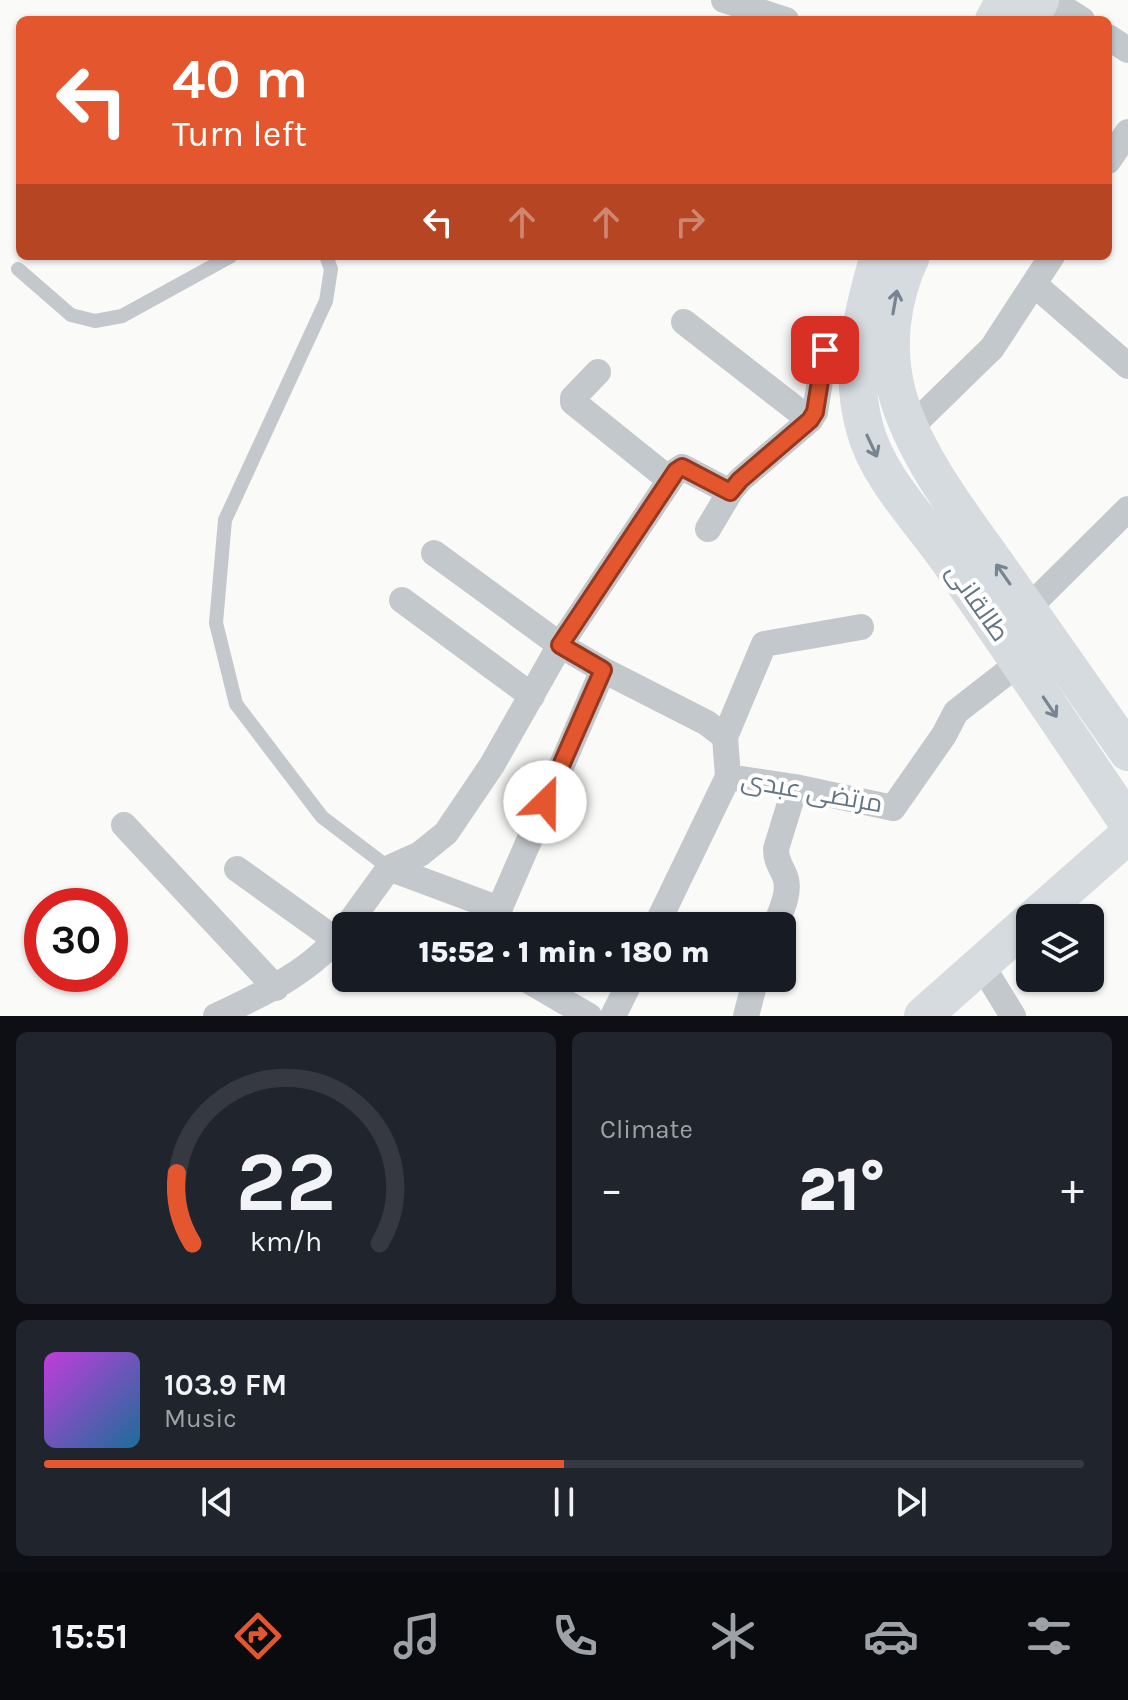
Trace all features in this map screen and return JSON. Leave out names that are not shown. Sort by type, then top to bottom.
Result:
[{"type":"main road","name":"طالقانی","points":[[878,260],[860,325],[856,370],[865,430],[885,473],[1128,752]]},
{"type":"main road","name":"طالقانی","points":[[909,260],[899,280],[893,308],[891,352],[897,391],[909,429],[959,512],[1128,823]]},
{"type":"main road","points":[[1050,904],[1128,835]]},
{"type":"main road","points":[[923,1016],[1016,934]]},
{"type":"street","points":[[724,0],[782,14]]},
{"type":"street","points":[[1051,0],[1076,16]]},
{"type":"street","points":[[1112,155],[1128,132]]},
{"type":"street","points":[[909,429],[992,348],[1050,260]]},
{"type":"street","points":[[1035,285],[1128,366]]},
{"type":"street","points":[[684,322],[810,420]]},
{"type":"street","points":[[708,529],[740,480],[810,420],[815,412],[825,350],[831,342],[860,325]]},
{"type":"street","points":[[598,372],[573,398],[573,402],[670,480]]},
{"type":"street","points":[[357,912],[389,868],[420,854],[446,833],[492,765],[560,645],[676,471],[682,467],[730,492]]},
{"type":"street","points":[[1024,636],[1128,509]]},
{"type":"street","points":[[434,553],[560,645],[707,723],[725,737]]},
{"type":"street","points":[[402,600],[532,696]]},
{"type":"street","points":[[663,912],[728,777],[725,737],[764,644],[861,627]]},
{"type":"street","name":"مرتضی عبدی","points":[[728,777],[795,787],[893,808],[944,735],[956,712],[1024,636]]},
{"type":"street","points":[[498,912],[603,670]]},
{"type":"street","points":[[779,912],[787,888],[776,849],[795,787]]},
{"type":"street","points":[[124,825],[272,1000]]},
{"type":"street","points":[[389,868],[485,912]]},
{"type":"street","points":[[237,869],[332,925]]},
{"type":"street","points":[[216,1016],[272,1000],[332,942]]},
{"type":"street","points":[[981,964],[1013,1016]]},
{"type":"street","points":[[548,992],[589,1016]]},
{"type":"street","points":[[613,1016],[625,992]]},
{"type":"street","points":[[746,1016],[752,992]]},
{"type":"lane","points":[[18,269],[71,315],[95,321],[122,316],[224,260]]},
{"type":"lane","points":[[328,260],[331,269],[326,301],[225,520],[216,623],[236,704],[322,817],[389,868]]},
{"type":"route","points":[[545,802],[603,670],[560,645],[676,471],[682,467],[730,492],[810,420],[815,412],[825,350]]}]
